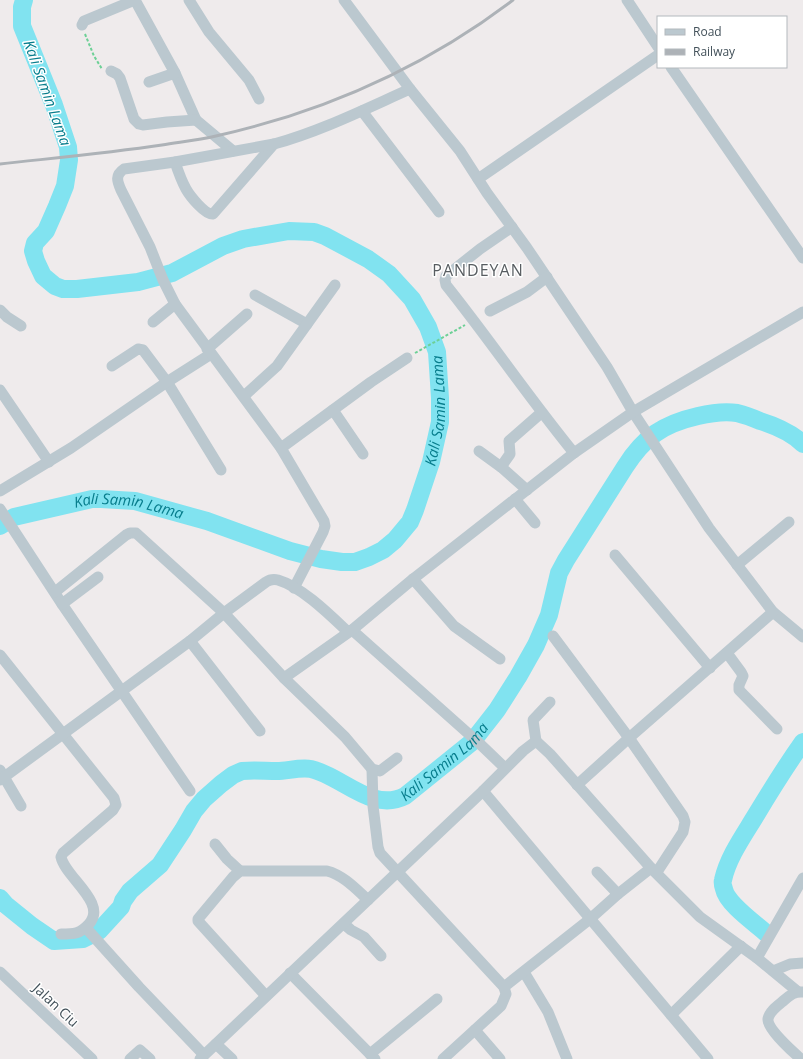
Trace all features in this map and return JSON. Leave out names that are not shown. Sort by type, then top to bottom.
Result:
[{"type":"street","points":[[82,25],[84,21],[135,0],[175,73],[196,120],[233,151]]},
{"type":"street","points":[[189,0],[210,32],[249,80],[259,99]]},
{"type":"street","points":[[344,0],[410,89],[460,151],[607,367],[669,469],[709,528],[773,612],[803,637]]},
{"type":"street","points":[[627,0],[657,45]]},
{"type":"street","points":[[478,179],[657,56]]},
{"type":"street","points":[[672,68],[803,258]]},
{"type":"street","points":[[111,71],[117,74],[120,78],[134,119],[139,124],[146,125],[196,120]]},
{"type":"street","points":[[149,82],[175,73]]},
{"type":"street","points":[[294,588],[325,530],[324,521],[280,448],[244,396],[175,304],[161,276],[150,247],[120,190],[117,178],[120,172],[124,169],[175,162],[274,144],[303,135],[362,111],[410,89]]},
{"type":"street","points":[[362,111],[439,212]]},
{"type":"street","points":[[175,162],[186,190],[197,204],[211,215],[274,144]]},
{"type":"street","points":[[512,228],[480,249],[445,278],[446,285],[474,320],[541,413],[574,453]]},
{"type":"street","points":[[490,311],[527,292],[547,277]]},
{"type":"street","points":[[244,396],[272,371],[335,285]]},
{"type":"street","points":[[255,295],[307,324]]},
{"type":"street","points":[[153,322],[175,304]]},
{"type":"street","points":[[0,310],[7,317],[21,326]]},
{"type":"street","points":[[284,678],[350,631],[412,579],[574,453],[633,412],[803,312]]},
{"type":"street","points":[[1,488],[72,448],[168,382],[209,351],[246,314]]},
{"type":"street","points":[[112,366],[138,349],[142,349],[168,382],[221,470]]},
{"type":"street","points":[[280,448],[371,382],[407,358]]},
{"type":"street","points":[[0,390],[49,462]]},
{"type":"street","points":[[334,410],[363,454]]},
{"type":"street","points":[[501,467],[510,454],[510,441],[541,413]]},
{"type":"street","points":[[479,451],[501,467],[527,490]]},
{"type":"street","points":[[515,499],[536,523]]},
{"type":"street","points":[[0,508],[62,604],[190,791]]},
{"type":"street","points":[[737,565],[789,522]]},
{"type":"street","points":[[55,592],[126,535],[132,532],[136,533],[224,613],[284,678],[345,738],[372,769],[380,771],[397,758]]},
{"type":"street","points":[[615,554],[710,668]]},
{"type":"street","points":[[62,604],[98,577]]},
{"type":"street","points":[[412,579],[454,626],[500,659]]},
{"type":"street","points":[[21,806],[1,776],[63,734],[122,691],[269,580],[278,580],[294,588],[324,609],[480,744],[505,768]]},
{"type":"street","points":[[577,784],[773,612]]},
{"type":"street","points":[[504,987],[590,919],[618,894],[654,870],[684,832],[685,822],[683,816],[629,738],[553,636]]},
{"type":"street","points":[[190,641],[260,731]]},
{"type":"street","points":[[727,653],[743,676],[739,685],[739,690],[777,729]]},
{"type":"street","points":[[0,655],[114,798],[116,805],[113,810],[61,857],[70,873],[90,898],[94,909],[90,932]]},
{"type":"street","points":[[550,702],[533,720],[536,741],[550,754],[674,892],[700,917],[800,991],[783,1001],[770,1013],[768,1019],[771,1027],[800,1059]]},
{"type":"street","points":[[90,932],[202,1057],[344,924],[528,746],[536,741]]},
{"type":"street","points":[[372,769],[373,806],[378,847],[384,859],[504,987],[506,994],[501,1006],[443,1059]]},
{"type":"street","points":[[483,791],[705,1056],[692,1059]]},
{"type":"street","points":[[215,844],[227,859],[240,871]]},
{"type":"street","points":[[266,996],[198,921],[198,919],[233,877],[240,871],[333,872],[345,880],[368,900]]},
{"type":"street","points":[[597,872],[618,894]]},
{"type":"street","points":[[757,958],[803,878]]},
{"type":"street","points":[[344,924],[364,938],[381,956]]},
{"type":"street","points":[[61,934],[90,932]]},
{"type":"street","points":[[671,1015],[741,946]]},
{"type":"street","points":[[773,971],[790,964],[803,963]]},
{"type":"street","name":"Jalan Ciu","points":[[0,972],[92,1059]]},
{"type":"street","points":[[524,972],[548,1012],[568,1059]]},
{"type":"street","points":[[290,973],[373,1057],[437,1000]]},
{"type":"street","points":[[475,1030],[500,1059]]},
{"type":"street","points":[[216,1044],[232,1059]]},
{"type":"street","points":[[130,1059],[140,1050],[150,1059]]},
{"type":"path","points":[[82,25],[96,62]]},
{"type":"path","points":[[407,358],[474,320]]},
{"type":"waterway","name":"Kali Samin Lama","points":[[0,526],[14,517],[92,499],[135,501],[207,521],[290,551],[321,559],[355,562],[383,550],[395,540],[410,522],[431,462],[440,422],[437,352],[428,327],[412,299],[389,274],[368,259],[325,236],[314,232],[289,231],[243,239],[223,246],[172,273],[138,282],[77,289],[63,289],[55,286],[43,276],[33,251],[35,243],[46,231],[65,186],[69,160],[68,147],[54,105],[22,26],[22,7],[24,0]]},
{"type":"waterway","name":"Kali Samin Lama","points":[[0,898],[6,905],[32,926],[54,941],[83,939],[99,931],[121,907],[130,891],[160,865],[194,811],[204,799],[233,775],[242,771],[277,771],[302,768],[311,769],[323,773],[369,797],[381,800],[393,800],[405,796],[472,742],[497,710],[536,645],[549,615],[559,573],[566,560],[625,467],[647,440],[674,423],[708,414],[727,412],[737,413],[778,428],[794,436],[803,444]]},
{"type":"waterway","name":"Kali Samin Lama","points":[[766,933],[730,901],[726,895],[723,881],[725,871],[737,846],[803,742]]},
{"type":"railway","points":[[0,164],[196,140],[256,126],[295,114],[334,100],[409,66],[445,46],[513,0]]},
{"type":"district","name":"PANDEYAN","points":[[478,270]]}]
